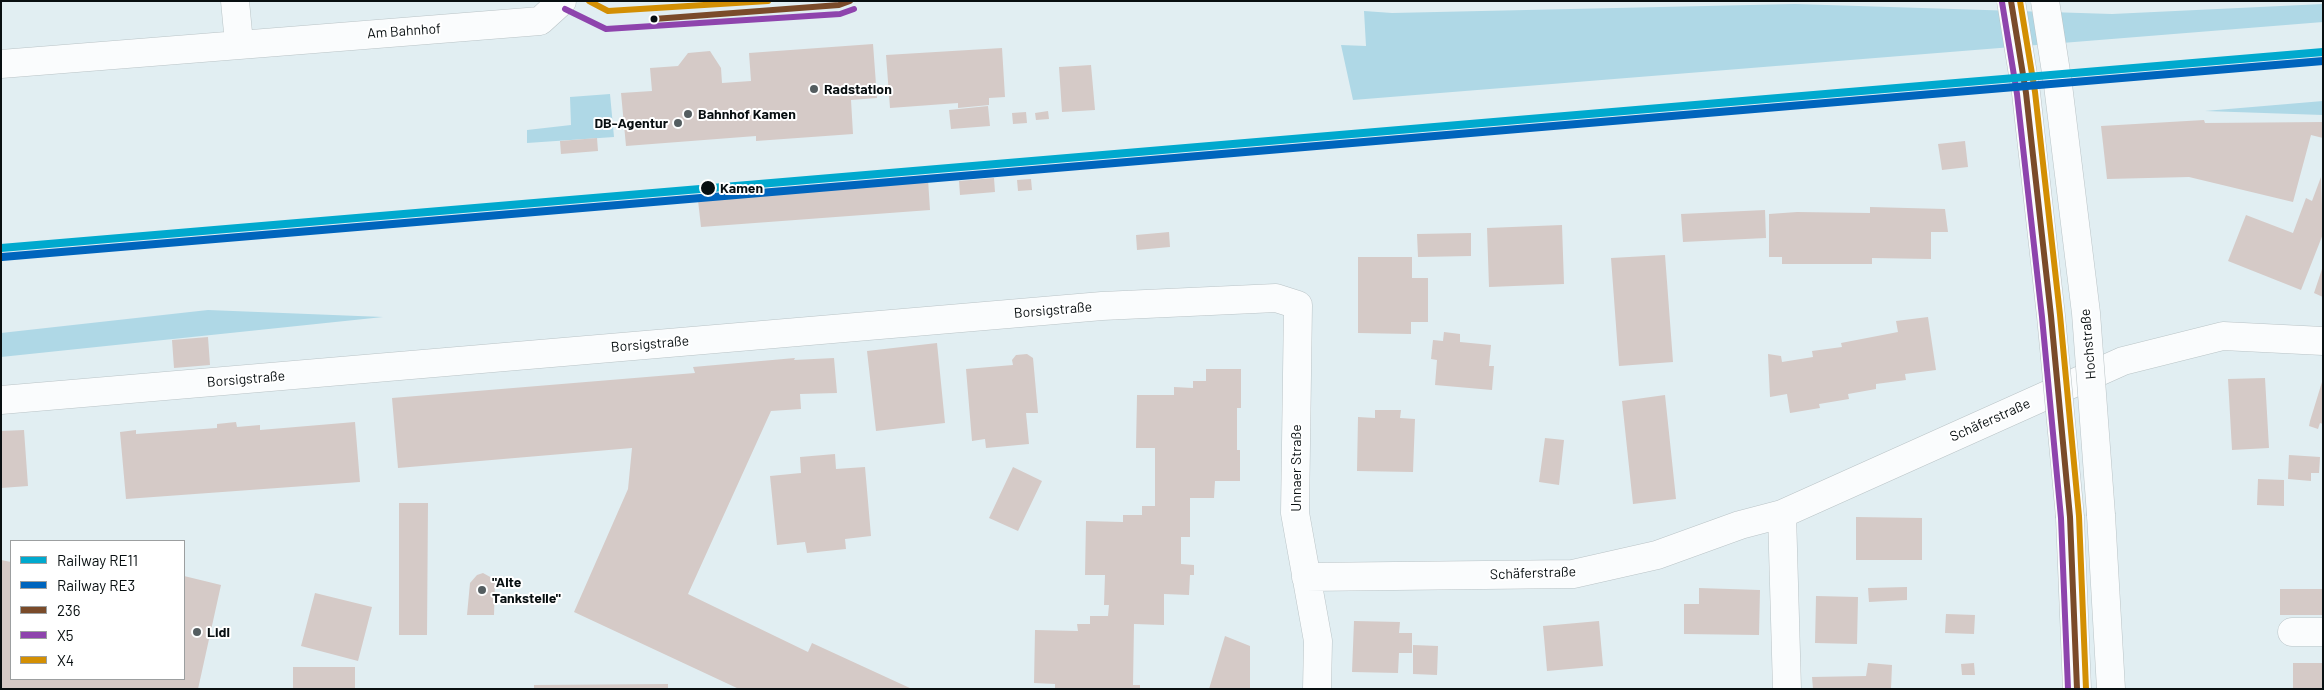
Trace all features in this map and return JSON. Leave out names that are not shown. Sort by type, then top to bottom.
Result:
[{"type":"street","points":[[235,1],[239,43]]},
{"type":"street","name":"Am Bahnhof","points":[[1,64],[239,43],[540,21],[562,1]]},
{"type":"street","points":[[2011,1],[2026,93],[2050,306],[2070,517],[2077,689]]},
{"type":"street","name":"Hochstraße","points":[[2045,1],[2058,86],[2086,313],[2101,515],[2110,689]]},
{"type":"street","name":"Borsigstraße","points":[[1,400],[1102,306],[1276,298],[1298,306]]},
{"type":"street","name":"Unnaer Straße","points":[[1298,306],[1295,513],[1318,642],[1317,689]]},
{"type":"street","name":"Schäferstraße","points":[[1306,577],[1573,574],[1657,555],[1740,525],[1782,514],[2123,361],[2222,336],[2323,341]]},
{"type":"street","points":[[1782,514],[1787,689]]},
{"type":"street","points":[[2292,632],[2323,632]]},
{"type":"shaded area","points":[[1795,4],[2112,14],[2323,4],[2323,22],[1353,100],[1341,45],[1366,46],[1364,11],[1392,13]]},
{"type":"shaded area","points":[[610,94],[614,137],[527,143],[527,130],[571,125],[570,97]]},
{"type":"shaded area","points":[[2323,101],[2323,115],[2205,111]]},
{"type":"shaded area","points":[[208,310],[383,317],[1,357],[1,333]]},
{"type":"building","points":[[873,44],[877,98],[851,100],[853,134],[756,141],[756,136],[626,146],[621,93],[652,91],[650,68],[678,66],[688,53],[710,51],[721,68],[722,83],[751,81],[749,53]]},
{"type":"building","points":[[1002,48],[1005,97],[989,98],[989,105],[958,108],[958,103],[890,108],[886,55]]},
{"type":"building","points":[[1091,65],[1095,110],[1062,112],[1059,67]]},
{"type":"building","points":[[988,106],[990,126],[951,129],[949,110]]},
{"type":"building","points":[[1048,111],[1049,119],[1036,120],[1035,113]]},
{"type":"building","points":[[1026,112],[1027,123],[1013,124],[1012,113]]},
{"type":"building","points":[[2204,120],[2205,123],[2323,122],[2323,138],[2311,135],[2293,202],[2189,177],[2107,179],[2101,126]]},
{"type":"building","points":[[597,138],[598,151],[561,154],[560,141]]},
{"type":"building","points":[[1965,141],[1968,167],[1942,170],[1938,144]]},
{"type":"building","points":[[2321,177],[2323,234],[2301,290],[2228,261],[2246,215],[2293,233],[2306,198],[2312,201]]},
{"type":"building","points":[[994,178],[995,192],[960,195],[959,181]]},
{"type":"building","points":[[928,179],[930,210],[701,227],[698,200]]},
{"type":"building","points":[[1031,179],[1032,190],[1018,191],[1017,180]]},
{"type":"building","points":[[1870,207],[1945,209],[1948,232],[1931,232],[1931,259],[1872,258],[1872,264],[1782,264],[1782,257],[1769,257],[1769,214],[1797,212],[1870,213]]},
{"type":"building","points":[[1765,210],[1766,238],[1683,242],[1681,214]]},
{"type":"building","points":[[1562,225],[1564,284],[1489,287],[1487,228]]},
{"type":"building","points":[[1169,232],[1170,247],[1137,250],[1136,235]]},
{"type":"building","points":[[1471,233],[1471,256],[1418,257],[1417,234]]},
{"type":"building","points":[[1665,255],[1673,362],[1619,366],[1611,258]]},
{"type":"building","points":[[1358,257],[1412,257],[1412,278],[1428,278],[1428,322],[1411,322],[1411,334],[1358,333]]},
{"type":"building","points":[[2323,269],[2323,297],[2314,293]]},
{"type":"building","points":[[1928,317],[1936,370],[1905,374],[1906,380],[1876,384],[1876,389],[1848,394],[1849,399],[1819,404],[1820,408],[1790,413],[1787,394],[1770,397],[1768,354],[1781,356],[1782,362],[1813,357],[1812,351],[1842,347],[1841,343],[1898,332],[1896,321]]},
{"type":"building","points":[[1444,332],[1460,334],[1460,342],[1491,345],[1489,366],[1494,366],[1492,390],[1435,385],[1437,360],[1431,359],[1433,340],[1443,341]]},
{"type":"building","points":[[208,337],[210,365],[174,368],[172,340]]},
{"type":"building","points":[[937,343],[945,423],[876,431],[867,351]]},
{"type":"building","points":[[1027,354],[1033,358],[1038,413],[1026,413],[1029,444],[986,448],[985,439],[972,441],[966,369],[1013,365],[1012,360],[1016,355]]},
{"type":"building","points":[[795,358],[794,360],[834,358],[837,393],[800,394],[801,409],[771,411],[688,594],[808,652],[812,643],[912,689],[739,689],[574,612],[628,489],[632,448],[398,468],[392,398],[695,373],[693,367]]},
{"type":"building","points":[[1206,369],[1241,369],[1241,408],[1237,408],[1237,450],[1240,450],[1240,481],[1215,481],[1214,498],[1190,498],[1190,537],[1181,537],[1181,564],[1194,565],[1194,575],[1190,575],[1189,595],[1164,594],[1164,625],[1134,624],[1133,685],[1140,685],[1140,689],[1055,689],[1055,684],[1034,683],[1035,630],[1078,631],[1077,624],[1090,624],[1090,616],[1108,616],[1109,605],[1104,605],[1105,575],[1085,575],[1086,521],[1123,522],[1123,515],[1142,515],[1142,506],[1155,506],[1155,448],[1136,448],[1137,395],[1174,395],[1174,387],[1193,388],[1193,381],[1206,381]]},
{"type":"building","points":[[2265,378],[2269,448],[2232,450],[2228,379]]},
{"type":"building","points":[[2322,382],[2323,424],[2320,423],[2318,429],[2309,426]]},
{"type":"building","points":[[1665,395],[1676,499],[1633,504],[1622,401]]},
{"type":"building","points":[[1375,410],[1401,410],[1400,418],[1415,419],[1413,472],[1357,471],[1358,417],[1375,418]]},
{"type":"building","points":[[236,422],[237,427],[260,425],[260,430],[355,422],[360,482],[126,499],[120,432],[136,430],[136,434],[217,428],[217,424]]},
{"type":"building","points":[[24,430],[28,486],[1,488],[1,431]]},
{"type":"building","points":[[1545,438],[1564,440],[1559,485],[1539,482]]},
{"type":"building","points":[[835,454],[836,469],[865,467],[871,536],[845,539],[846,549],[807,553],[805,542],[777,545],[770,476],[801,473],[800,457]]},
{"type":"building","points":[[2289,455],[2320,457],[2319,473],[2311,473],[2311,481],[2288,479]]},
{"type":"building","points":[[1013,467],[1042,481],[1018,531],[989,518]]},
{"type":"building","points":[[2258,479],[2284,480],[2284,506],[2257,505]]},
{"type":"building","points":[[399,503],[428,503],[427,635],[399,635]]},
{"type":"building","points":[[1856,517],[1922,518],[1922,560],[1856,560]]},
{"type":"building","name":"Lidl","points":[[1,560],[10,562],[10,680],[185,680],[185,576],[221,585],[198,689],[1,689]]},
{"type":"building","name":"\"Alte Tankstelle\"","points":[[483,573],[492,578],[495,584],[494,615],[467,615],[470,583],[477,575]]},
{"type":"building","points":[[1907,587],[1907,600],[1869,602],[1868,588]]},
{"type":"building","points":[[1699,588],[1760,590],[1759,635],[1684,634],[1684,604],[1699,604]]},
{"type":"building","points":[[2280,589],[2323,589],[2323,615],[2280,615]]},
{"type":"building","points":[[315,593],[372,607],[358,661],[301,646]]},
{"type":"building","points":[[1816,596],[1858,597],[1857,644],[1815,643]]},
{"type":"building","points":[[1946,614],[1975,615],[1974,634],[1945,633]]},
{"type":"building","points":[[1354,621],[1400,622],[1399,633],[1412,633],[1412,653],[1399,653],[1398,673],[1352,672]]},
{"type":"building","points":[[1599,621],[1603,666],[1547,671],[1543,626]]},
{"type":"building","points":[[1225,636],[1250,646],[1250,689],[1209,689]]},
{"type":"building","points":[[1413,645],[1438,646],[1437,675],[1413,674]]},
{"type":"building","points":[[1868,663],[1892,665],[1891,689],[1813,689],[1812,677],[1866,676]]},
{"type":"building","points":[[1974,663],[1975,675],[1962,675],[1961,664]]},
{"type":"building","points":[[2293,663],[2323,663],[2323,689],[2293,689]]},
{"type":"building","points":[[293,667],[355,667],[355,689],[293,689]]},
{"type":"building","points":[[668,684],[668,689],[534,689],[534,685]]},
{"type":"rail line","name":"RE11","points":[[1,248],[2323,52]]},
{"type":"rail line","name":"RE3","points":[[2,257],[2323,61]]},
{"type":"transit line","name":"X4","points":[[589,1],[608,11],[768,1]]},
{"type":"transit line","name":"236","points":[[654,19],[839,5],[850,1]]},
{"type":"transit line","name":"236","points":[[2011,1],[2026,93],[2051,316],[2070,517],[2077,689]]},
{"type":"transit line","name":"X4","points":[[2020,1],[2035,92],[2060,315],[2079,516],[2086,689]]},
{"type":"transit line","name":"X5","points":[[2002,2],[2017,94],[2042,317],[2061,518],[2068,689]]},
{"type":"transit line","name":"X5","points":[[565,9],[606,29],[840,14],[854,9]]},
{"type":"place","name":"Radstation","points":[[814,89]]},
{"type":"place","name":"Bahnhof Kamen","points":[[688,114]]},
{"type":"place","name":"DB-Agentur","points":[[678,123]]},
{"type":"place","name":"Kamen","points":[[708,188]]},
{"type":"place","name":"\"Alte Tankstelle\"","points":[[482,590]]},
{"type":"place","name":"Lidl","points":[[197,632]]}]
